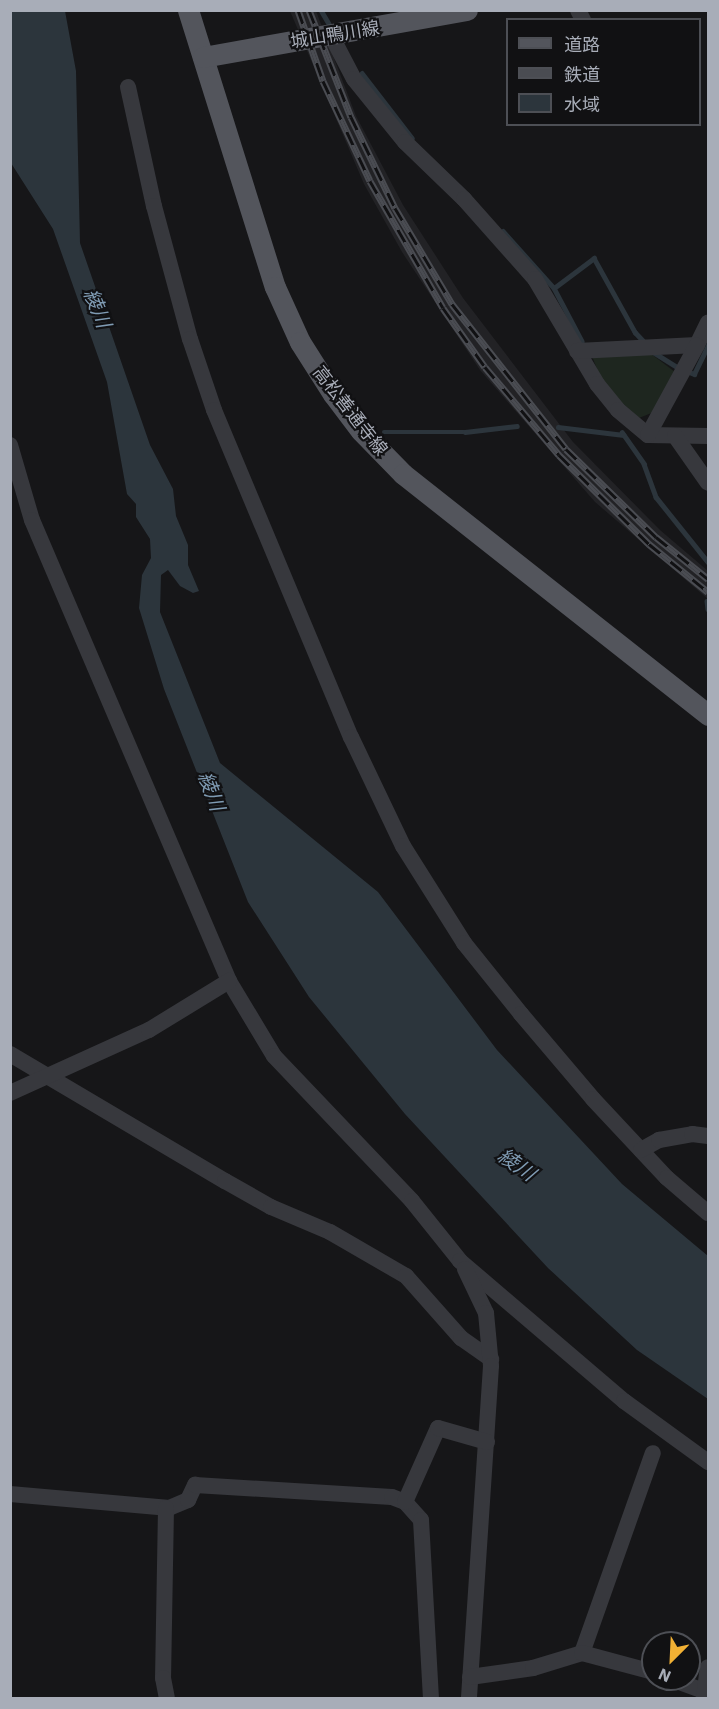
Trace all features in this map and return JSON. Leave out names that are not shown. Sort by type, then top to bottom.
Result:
[{"type":"main road","name":"高松善通寺線","points":[[188,10],[286,315],[314,367],[357,426],[403,474],[708,715]]},
{"type":"main road","name":"城山鴨川線","points":[[203,57],[332,37],[423,16],[467,10]]},
{"type":"street","points":[[332,37],[354,79],[405,142],[464,199],[535,279],[577,351],[618,410],[648,435],[708,436]]},
{"type":"street","points":[[128,87],[157,217],[214,410],[351,737],[398,836],[464,943],[593,1099],[641,1150],[708,1213]]},
{"type":"street","points":[[648,435],[708,322]]},
{"type":"street","points":[[577,351],[649,345],[697,345]]},
{"type":"street","points":[[675,436],[708,483]]},
{"type":"street","points":[[10,445],[32,520],[230,981],[274,1056],[412,1201],[460,1261],[624,1401],[708,1462]]},
{"type":"street","points":[[10,1093],[149,1029],[230,981]]},
{"type":"street","points":[[10,1054],[50,1074],[271,1207],[330,1232],[406,1276],[461,1338],[491,1359]]},
{"type":"street","points":[[641,1150],[659,1140],[692,1134],[708,1136]]},
{"type":"street","points":[[460,1261],[486,1313],[491,1359],[469,1698]]},
{"type":"street","points":[[405,1502],[438,1428],[487,1442]]},
{"type":"street","points":[[582,1653],[653,1453]]},
{"type":"street","points":[[10,1494],[166,1508],[188,1500],[195,1485],[392,1497],[405,1502],[421,1520],[431,1698]]},
{"type":"street","points":[[166,1508],[163,1678],[167,1698]]},
{"type":"street","points":[[470,1677],[533,1668],[582,1653],[641,1669]]},
{"type":"street","points":[[704,1695],[708,1667]]},
{"type":"shaded area","points":[[290,11],[316,11],[356,116],[403,205],[463,298],[573,442],[660,530],[708,571],[708,599],[595,502],[480,370],[402,252],[364,184]]},
{"type":"shaded area","points":[[646,350],[675,372],[654,412],[639,418],[604,387],[592,356]]},
{"type":"water","name":"綾川","points":[[11,10],[65,11],[76,71],[80,243],[150,445],[173,489],[176,516],[188,545],[188,565],[199,591],[193,593],[180,586],[168,570],[161,575],[160,612],[220,763],[378,892],[497,1050],[622,1184],[708,1256],[708,1399],[637,1350],[548,1268],[405,1114],[309,997],[248,902],[164,689],[139,608],[142,575],[151,558],[150,539],[136,517],[136,504],[127,494],[107,382],[53,229],[11,163]]},
{"type":"waterway","points":[[321,10],[332,29]]},
{"type":"waterway","points":[[362,73],[412,138]]},
{"type":"waterway","points":[[503,231],[554,288],[582,341]]},
{"type":"waterway","points":[[554,288],[594,258],[635,332],[646,344]]},
{"type":"waterway","points":[[687,371],[694,374],[708,345]]},
{"type":"waterway","points":[[653,352],[679,368]]},
{"type":"waterway","points":[[384,432],[465,432],[517,426]]},
{"type":"waterway","points":[[558,427],[624,435]]},
{"type":"waterway","points":[[622,432],[644,464],[656,497],[708,562]]},
{"type":"waterway","points":[[707,601],[708,609]]},
{"type":"railway","points":[[298,10],[323,81],[370,181],[443,308],[485,367],[559,455],[649,544],[708,592]]},
{"type":"railway","points":[[309,10],[351,117],[395,208],[452,304],[566,449],[656,537],[708,579]]}]
